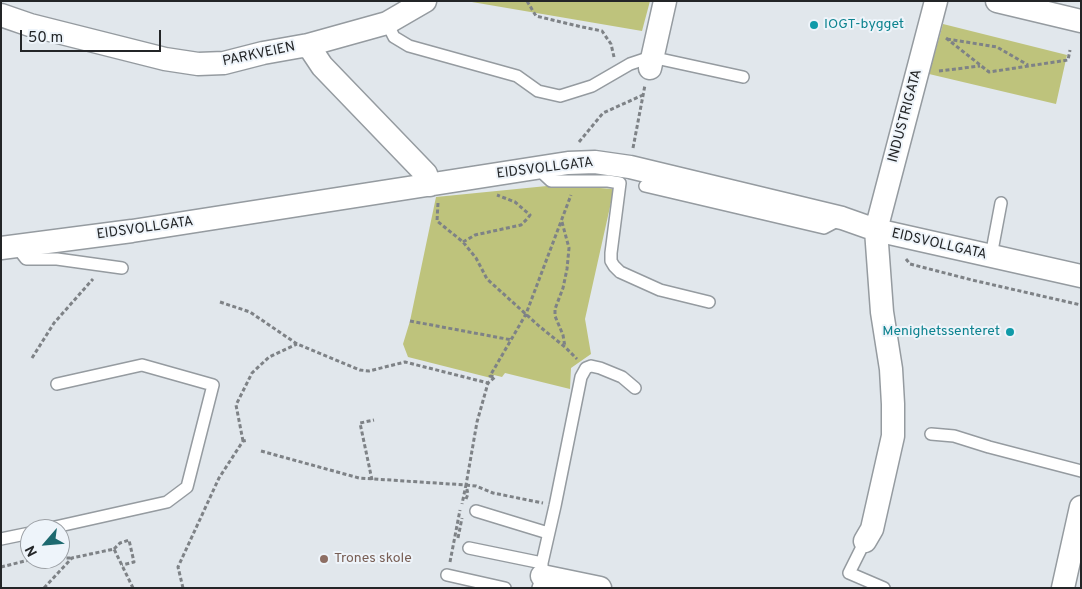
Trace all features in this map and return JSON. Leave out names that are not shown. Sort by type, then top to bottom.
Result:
[{"type":"street","name":"PARKVEIEN","points":[[1,15],[30,25],[165,60],[198,64],[224,63],[263,53],[308,45],[387,22],[425,1]]},
{"type":"street","points":[[649,69],[665,1]]},
{"type":"street","name":"INDUSTRIGATA","points":[[864,541],[872,529],[893,436],[894,404],[891,369],[882,312],[876,230],[936,1]]},
{"type":"street","points":[[997,1],[1081,21]]},
{"type":"street","points":[[308,45],[322,66],[426,174],[430,185]]},
{"type":"street","name":"EIDSVOLLGATA","points":[[9,247],[132,232],[568,163],[595,162],[630,167],[842,218],[876,230],[1081,276]]},
{"type":"street","points":[[1063,588],[1081,507]]},
{"type":"street","points":[[541,576],[600,588]]},
{"type":"lane","points":[[387,22],[394,37],[409,46],[517,76],[538,91],[560,96],[592,86],[630,64],[649,69],[743,77]]},
{"type":"lane","points":[[537,168],[551,181],[608,181],[620,183],[611,253],[611,260],[614,266],[620,272],[660,290],[709,302]]},
{"type":"lane","points":[[646,186],[824,228],[842,218]]},
{"type":"lane","points":[[991,256],[1002,203]]},
{"type":"lane","points":[[9,247],[26,259],[57,259],[122,268]]},
{"type":"lane","points":[[57,384],[142,365],[213,385],[187,487],[167,502],[70,524]]},
{"type":"lane","points":[[469,548],[541,576],[548,533],[581,376],[586,368],[591,366],[600,368],[622,377],[635,388]]},
{"type":"lane","points":[[931,434],[954,436],[1081,471]]},
{"type":"lane","points":[[476,511],[548,533]]},
{"type":"lane","points":[[1,539],[20,535]]},
{"type":"lane","points":[[864,541],[849,573],[884,588]]},
{"type":"lane","points":[[448,569],[505,588]]},
{"type":"path","points":[[527,1],[536,16],[582,28],[602,31],[611,44],[614,58],[622,68]]},
{"type":"path","points":[[942,35],[989,72],[1068,60],[1070,50]]},
{"type":"path","points":[[946,38],[997,47],[1028,66]]},
{"type":"path","points":[[917,74],[980,66]]},
{"type":"path","points":[[632,155],[649,69]]},
{"type":"path","points":[[580,142],[603,113],[644,95]]},
{"type":"path","points":[[463,242],[476,235],[520,225],[528,218],[530,214],[515,202],[495,194]]},
{"type":"path","points":[[448,569],[453,560],[468,494],[466,485],[477,422],[488,383],[495,377],[490,376],[526,314],[570,202]]},
{"type":"path","points":[[436,218],[437,221],[463,242],[476,258],[487,279],[565,347],[586,368]]},
{"type":"path","points":[[562,221],[569,248],[565,279],[555,309],[555,316],[563,335],[565,347]]},
{"type":"path","points":[[905,257],[910,264],[1081,305]]},
{"type":"path","points":[[32,358],[54,323],[94,279]]},
{"type":"path","points":[[220,302],[250,312],[297,344],[360,370],[369,371],[405,362],[488,383]]},
{"type":"path","points":[[410,321],[512,340]]},
{"type":"path","points":[[183,588],[178,567],[219,478],[246,440],[236,405],[252,373],[269,357],[297,344]]},
{"type":"path","points":[[372,480],[360,423],[374,420]]},
{"type":"path","points":[[261,451],[359,478],[476,486],[493,493],[555,506]]},
{"type":"path","points":[[44,588],[72,558],[114,549],[120,543],[129,540],[134,562],[122,564]]},
{"type":"path","points":[[114,549],[132,588]]},
{"type":"path","points":[[1,566],[20,562]]},
{"type":"green space","points":[[466,1],[650,1],[642,31]]},
{"type":"green space","points":[[943,24],[1067,55],[1056,104],[929,74]]},
{"type":"green space","points":[[557,185],[614,189],[585,319],[591,354],[571,368],[570,389],[505,373],[502,377],[494,375],[491,378],[408,357],[403,344],[410,321],[436,197]]},
{"type":"place","name":"IOGT-bygget","points":[[814,25]]},
{"type":"place","name":"Menighetssenteret","points":[[1010,332]]},
{"type":"place","name":"Trones skole","points":[[324,559]]}]
